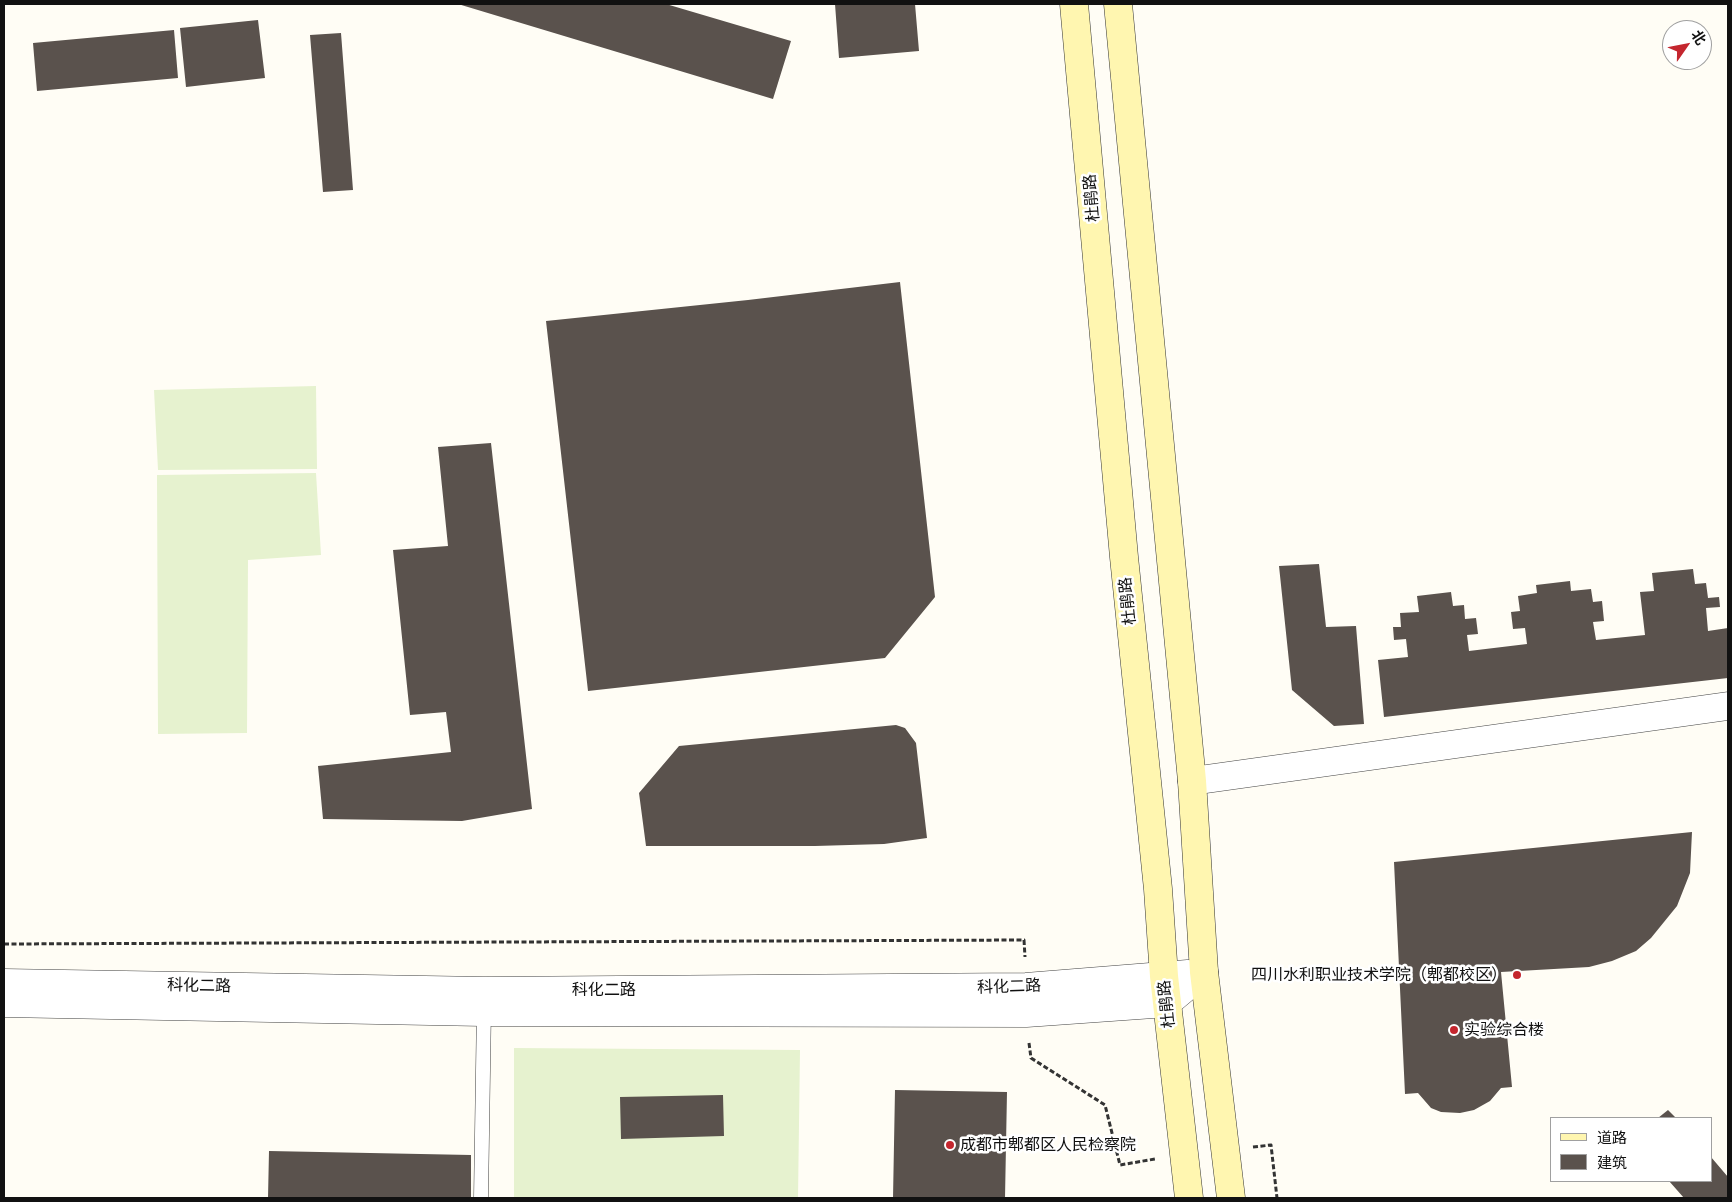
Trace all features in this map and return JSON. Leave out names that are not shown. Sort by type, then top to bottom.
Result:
[{"type":"main road","name":"杜鹃路","points":[[1074,4],[1124,557],[1158,889],[1164,976],[1189,1198]]},
{"type":"main road","points":[[1118,4],[1192,781],[1204,972],[1231,1198]]},
{"type":"street","points":[[1192,781],[1728,706]]},
{"type":"street","name":"科化二路","points":[[4,983],[484,1002],[1026,987],[1204,972]]},
{"type":"street","points":[[4,1003],[484,1002],[1026,1013],[1167,1002],[1204,972]]},
{"type":"lane","points":[[481,1198],[484,1002]]},
{"type":"green space","points":[[316,386],[317,469],[158,470],[154,390]]},
{"type":"green space","points":[[316,473],[321,555],[248,560],[247,733],[158,734],[157,475]]},
{"type":"green space","points":[[514,1048],[800,1050],[798,1198],[514,1198]]},
{"type":"building","points":[[458,4],[666,4],[791,41],[773,99]]},
{"type":"building","points":[[835,4],[915,4],[919,51],[839,58]]},
{"type":"building","points":[[258,20],[265,78],[186,87],[180,28]]},
{"type":"building","points":[[174,30],[178,78],[37,91],[33,43]]},
{"type":"building","points":[[341,33],[353,190],[323,192],[310,35]]},
{"type":"building","points":[[900,282],[935,597],[885,658],[588,691],[546,321]]},
{"type":"building","points":[[491,443],[532,809],[462,821],[323,819],[318,766],[451,752],[446,712],[410,715],[393,550],[448,546],[438,447]]},
{"type":"building","points":[[1319,564],[1326,627],[1356,626],[1364,724],[1334,726],[1292,690],[1279,566]]},
{"type":"building","points":[[1693,569],[1695,584],[1706,583],[1708,598],[1719,597],[1720,607],[1706,608],[1708,631],[1728,628],[1728,678],[1384,717],[1378,660],[1408,657],[1406,639],[1394,640],[1393,627],[1401,627],[1400,613],[1419,612],[1417,596],[1451,592],[1453,606],[1464,605],[1465,619],[1476,618],[1478,634],[1467,635],[1469,651],[1527,644],[1525,628],[1513,629],[1511,612],[1520,611],[1518,596],[1537,593],[1536,585],[1570,581],[1571,591],[1591,589],[1593,602],[1602,601],[1604,621],[1593,622],[1596,640],[1645,635],[1640,592],[1654,591],[1652,573]]},
{"type":"building","points":[[896,725],[905,728],[916,743],[927,838],[884,844],[815,846],[646,846],[639,793],[679,746]]},
{"type":"building","name":"实验综合楼","points":[[1692,832],[1690,873],[1677,906],[1651,938],[1636,951],[1612,961],[1589,967],[1501,972],[1512,1087],[1501,1088],[1490,1101],[1474,1110],[1460,1113],[1441,1112],[1431,1108],[1418,1093],[1405,1094],[1394,862]]},
{"type":"building","name":"成都市郫都区人民检察院","points":[[895,1090],[1007,1092],[1005,1198],[893,1198]]},
{"type":"building","points":[[723,1095],[724,1136],[621,1139],[620,1097]]},
{"type":"building","points":[[1668,1110],[1675,1117],[1659,1117]]},
{"type":"building","points":[[269,1151],[471,1155],[471,1198],[268,1198]]},
{"type":"building","points":[[1712,1158],[1728,1177],[1728,1198],[1684,1198],[1670,1182],[1712,1182]]},
{"type":"place","name":"四川水利职业技术学院（郫都校区）","points":[[1517,975]]},
{"type":"place","name":"实验综合楼","points":[[1454,1030]]},
{"type":"place","name":"成都市郫都区人民检察院","points":[[950,1145]]}]
